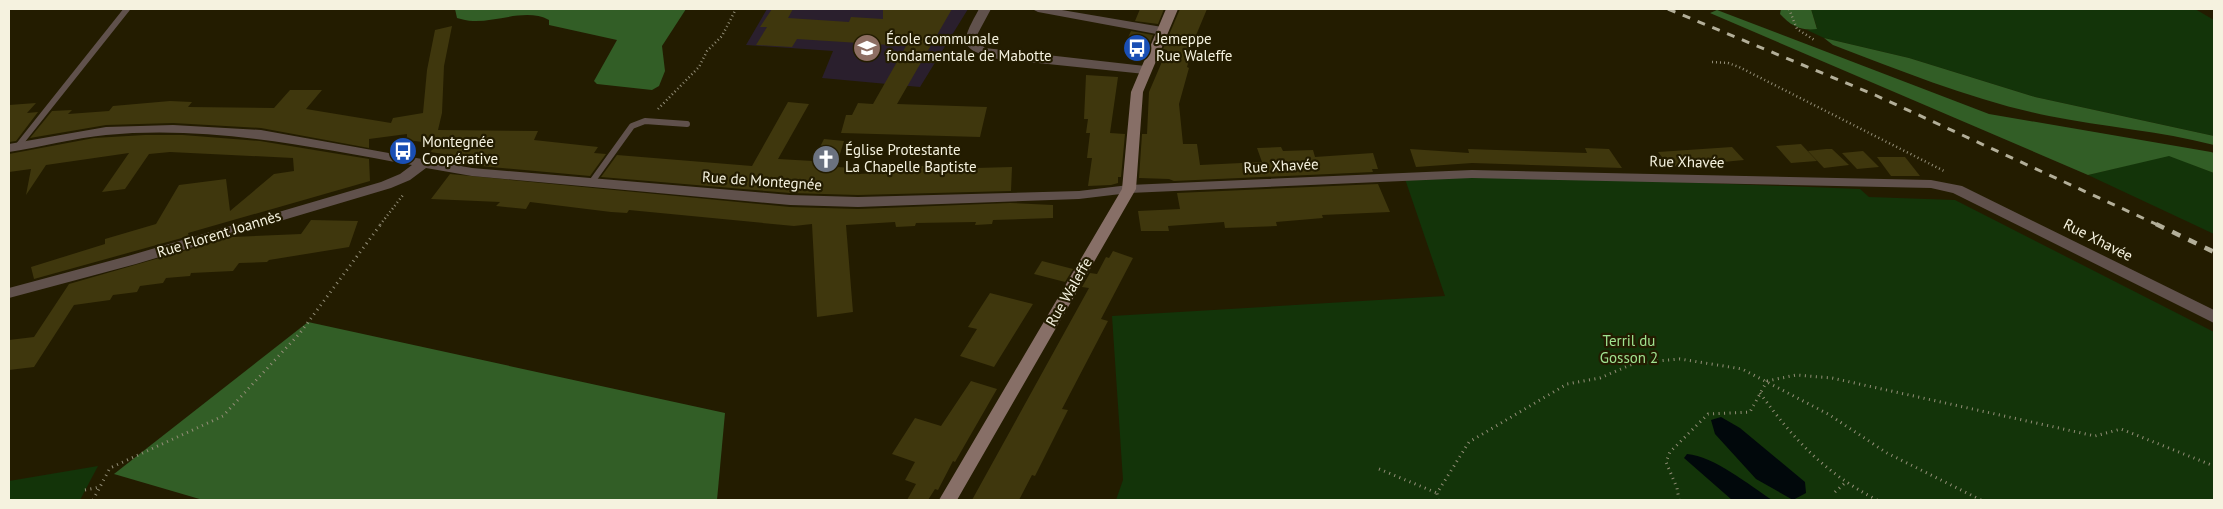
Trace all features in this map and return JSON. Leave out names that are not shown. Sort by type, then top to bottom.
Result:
[{"type":"street","points":[[985,9],[971,35],[972,43],[982,51],[998,55],[1145,70]]},
{"type":"street","points":[[1038,9],[1162,31]]},
{"type":"street","name":"Rue Waleffe","points":[[948,500],[1128,189],[1136,92],[1172,9]]},
{"type":"street","name":"Rue de Montegnée","points":[[13,147],[106,131],[173,129],[261,134],[472,172],[746,197],[848,202],[1079,195],[1128,189]]},
{"type":"street","name":"Rue Florent Joannès","points":[[9,292],[131,260],[405,177],[424,163]]},
{"type":"street","name":"Rue Xhavée","points":[[1128,189],[1472,174],[1931,184],[1957,189],[2214,317]]},
{"type":"lane","points":[[13,147],[127,9]]},
{"type":"lane","points":[[591,183],[632,126],[645,121],[687,124]]},
{"type":"path","points":[[645,121],[680,89],[699,66],[707,51],[725,30],[736,9]]},
{"type":"path","points":[[1790,9],[1797,29],[1816,41]]},
{"type":"path","points":[[1712,62],[1728,62],[1739,66],[1946,172],[1957,189]]},
{"type":"path","points":[[93,500],[110,468],[223,416],[300,333],[411,184],[405,177]]},
{"type":"path","points":[[1438,500],[1437,493],[1469,442],[1567,384],[1600,378],[1635,363],[1680,359],[1742,369],[1828,414],[1887,453],[1981,500]]},
{"type":"path","points":[[1767,381],[1796,376],[1832,378],[2095,436],[2121,429],[2214,466]]},
{"type":"path","points":[[1679,500],[1677,488],[1666,462],[1670,452],[1708,414],[1750,412],[1767,381]]},
{"type":"path","points":[[1760,394],[1793,437],[1822,465],[1877,500]]},
{"type":"path","points":[[1379,469],[1437,493]]},
{"type":"path","points":[[1835,492],[1846,482]]},
{"type":"path","points":[[85,490],[100,486]]},
{"type":"shaded area","name":"École communale fondamentale de Mabotte","points":[[767,9],[968,9],[920,87],[822,78],[833,51],[746,45]]},
{"type":"shaded area","points":[[1721,417],[1740,428],[1805,482],[1806,493],[1793,500],[1756,479],[1715,434],[1711,420]]},
{"type":"shaded area","points":[[1687,454],[1720,465],[1772,500],[1732,500],[1684,458]]},
{"type":"green space","points":[[455,9],[686,9],[662,46],[665,71],[659,86],[652,90],[597,84],[594,81],[617,40],[549,25],[549,20],[531,15],[482,21],[467,20],[457,18]]},
{"type":"green space","points":[[1781,9],[1811,9],[1817,29],[1806,29],[1792,25],[1780,14]]},
{"type":"green space","points":[[1811,9],[2195,9],[2214,20],[2214,136],[2035,97],[1909,58],[1824,38],[1807,30],[1817,28]]},
{"type":"green space","points":[[1717,10],[1989,114],[2211,152],[2214,153],[2214,173],[2169,156],[2088,175],[1710,13]]},
{"type":"green space","points":[[1824,38],[1909,58],[2035,97],[2214,136],[2214,145],[2173,136],[2021,110],[1940,85],[1833,45]]},
{"type":"green space","points":[[2169,155],[2214,173],[2214,234],[2088,175]]},
{"type":"green space","name":"Terril du Gosson 2","points":[[1472,174],[1860,189],[1869,197],[1955,200],[2214,332],[2214,500],[1116,500],[1123,480],[1112,316],[1445,296],[1404,176]]},
{"type":"green space","points":[[308,322],[725,413],[717,500],[203,500],[114,474]]},
{"type":"green space","points":[[98,466],[80,500],[9,500],[9,481]]},
{"type":"building","points":[[772,9],[793,9],[788,18],[849,22],[851,17],[883,19],[883,9],[952,9],[897,104],[987,107],[980,137],[841,133],[846,115],[852,115],[858,103],[873,104],[906,46],[797,39],[792,47],[756,45],[767,27],[760,27]]},
{"type":"building","points":[[1140,9],[1164,9],[1158,24],[1135,21]]},
{"type":"building","points":[[1180,9],[1207,9],[1189,52],[1191,52],[1187,67],[1189,68],[1179,104],[1183,144],[1197,144],[1200,165],[1262,162],[1257,148],[1281,147],[1283,151],[1313,150],[1315,157],[1373,153],[1378,169],[1372,169],[1373,172],[1174,181],[1169,179],[1139,178],[1142,134],[1147,134],[1149,92],[1167,50],[1163,49]]},
{"type":"building","points":[[452,26],[444,66],[442,113],[438,130],[538,131],[534,140],[598,147],[594,153],[606,154],[590,176],[459,164],[464,157],[430,152],[438,144],[407,140],[407,134],[369,139],[369,148],[261,128],[173,123],[106,125],[30,138],[52,111],[72,110],[68,114],[109,111],[113,106],[170,101],[192,102],[188,107],[274,108],[290,90],[322,90],[306,109],[391,123],[393,118],[423,113],[427,70],[435,30]]},
{"type":"building","points":[[1131,31],[1153,35],[1148,48],[1125,44]]},
{"type":"building","points":[[1086,75],[1118,77],[1110,133],[1125,134],[1121,177],[1118,177],[1118,183],[1111,185],[1088,186],[1092,158],[1087,158],[1090,133],[1086,133],[1088,119],[1084,119]]},
{"type":"building","points":[[788,102],[809,104],[778,159],[813,161],[824,139],[844,141],[836,167],[855,168],[854,174],[920,172],[921,166],[939,166],[939,169],[1012,167],[1011,191],[858,195],[790,193],[601,177],[617,155],[752,166]]},
{"type":"building","points":[[36,103],[27,113],[38,112],[16,141],[9,142],[9,105]]},
{"type":"building","points":[[183,135],[260,141],[369,159],[370,181],[188,233],[189,236],[34,279],[31,267],[105,244],[105,239],[156,224],[179,185],[226,179],[230,211],[274,174],[294,171],[293,158],[170,152],[149,154],[125,189],[102,192],[129,153],[46,165],[26,195],[31,169],[9,172],[9,154],[94,138]]},
{"type":"building","points":[[1801,144],[1817,161],[1791,163],[1776,146]]},
{"type":"building","points":[[1732,147],[1744,160],[1670,167],[1658,152]]},
{"type":"building","points":[[1585,148],[1609,149],[1622,168],[1472,163],[1416,167],[1410,149],[1469,153],[1468,149],[1587,153]]},
{"type":"building","points":[[1832,149],[1849,165],[1824,168],[1808,151]]},
{"type":"building","points":[[1863,151],[1879,167],[1857,169],[1842,153]]},
{"type":"building","points":[[1877,157],[1905,157],[1920,176],[1891,176]]},
{"type":"building","points":[[450,174],[790,207],[858,209],[1010,203],[1053,205],[1053,218],[993,220],[992,224],[975,225],[976,222],[916,223],[915,226],[896,227],[895,222],[846,225],[853,312],[817,317],[812,224],[794,226],[629,210],[627,213],[611,212],[530,202],[526,209],[496,206],[500,202],[431,199]]},
{"type":"building","points":[[1378,184],[1390,212],[1322,215],[1323,218],[1276,222],[1277,226],[1225,228],[1224,222],[1168,226],[1169,231],[1141,231],[1138,211],[1180,209],[1177,193]]},
{"type":"building","points":[[311,220],[358,221],[349,247],[269,260],[267,262],[239,263],[233,271],[191,273],[190,276],[166,278],[163,283],[140,286],[137,292],[113,295],[110,300],[74,305],[34,367],[9,370],[9,340],[34,337],[69,284],[232,237],[301,234]]},
{"type":"building","points":[[1113,251],[1133,258],[1101,319],[1108,321],[1062,409],[1068,410],[1035,476],[1032,475],[1019,500],[972,500],[1089,288],[1082,287],[1090,273],[1097,274],[1106,257],[1109,258]]},
{"type":"building","points":[[1042,261],[1073,269],[1065,282],[1034,274]]},
{"type":"building","points":[[990,293],[1033,304],[994,367],[960,356],[977,329],[968,327]]},
{"type":"building","points":[[971,381],[997,389],[955,462],[953,461],[938,490],[935,489],[928,500],[907,500],[916,484],[905,480],[915,462],[892,454],[915,418],[941,426]]},
{"type":"railway","points":[[1668,9],[1875,95],[2158,225]]},
{"type":"railway","points":[[2156,224],[2214,252]]},
{"type":"place","name":"École communale fondamentale de Mabotte","points":[[867,48]]},
{"type":"place","name":"Jemeppe Rue Waleffe","points":[[1137,48]]},
{"type":"place","name":"Montegnée Coopérative","points":[[403,151]]},
{"type":"place","name":"Église Protestante La Chapelle Baptiste","points":[[826,159]]}]
